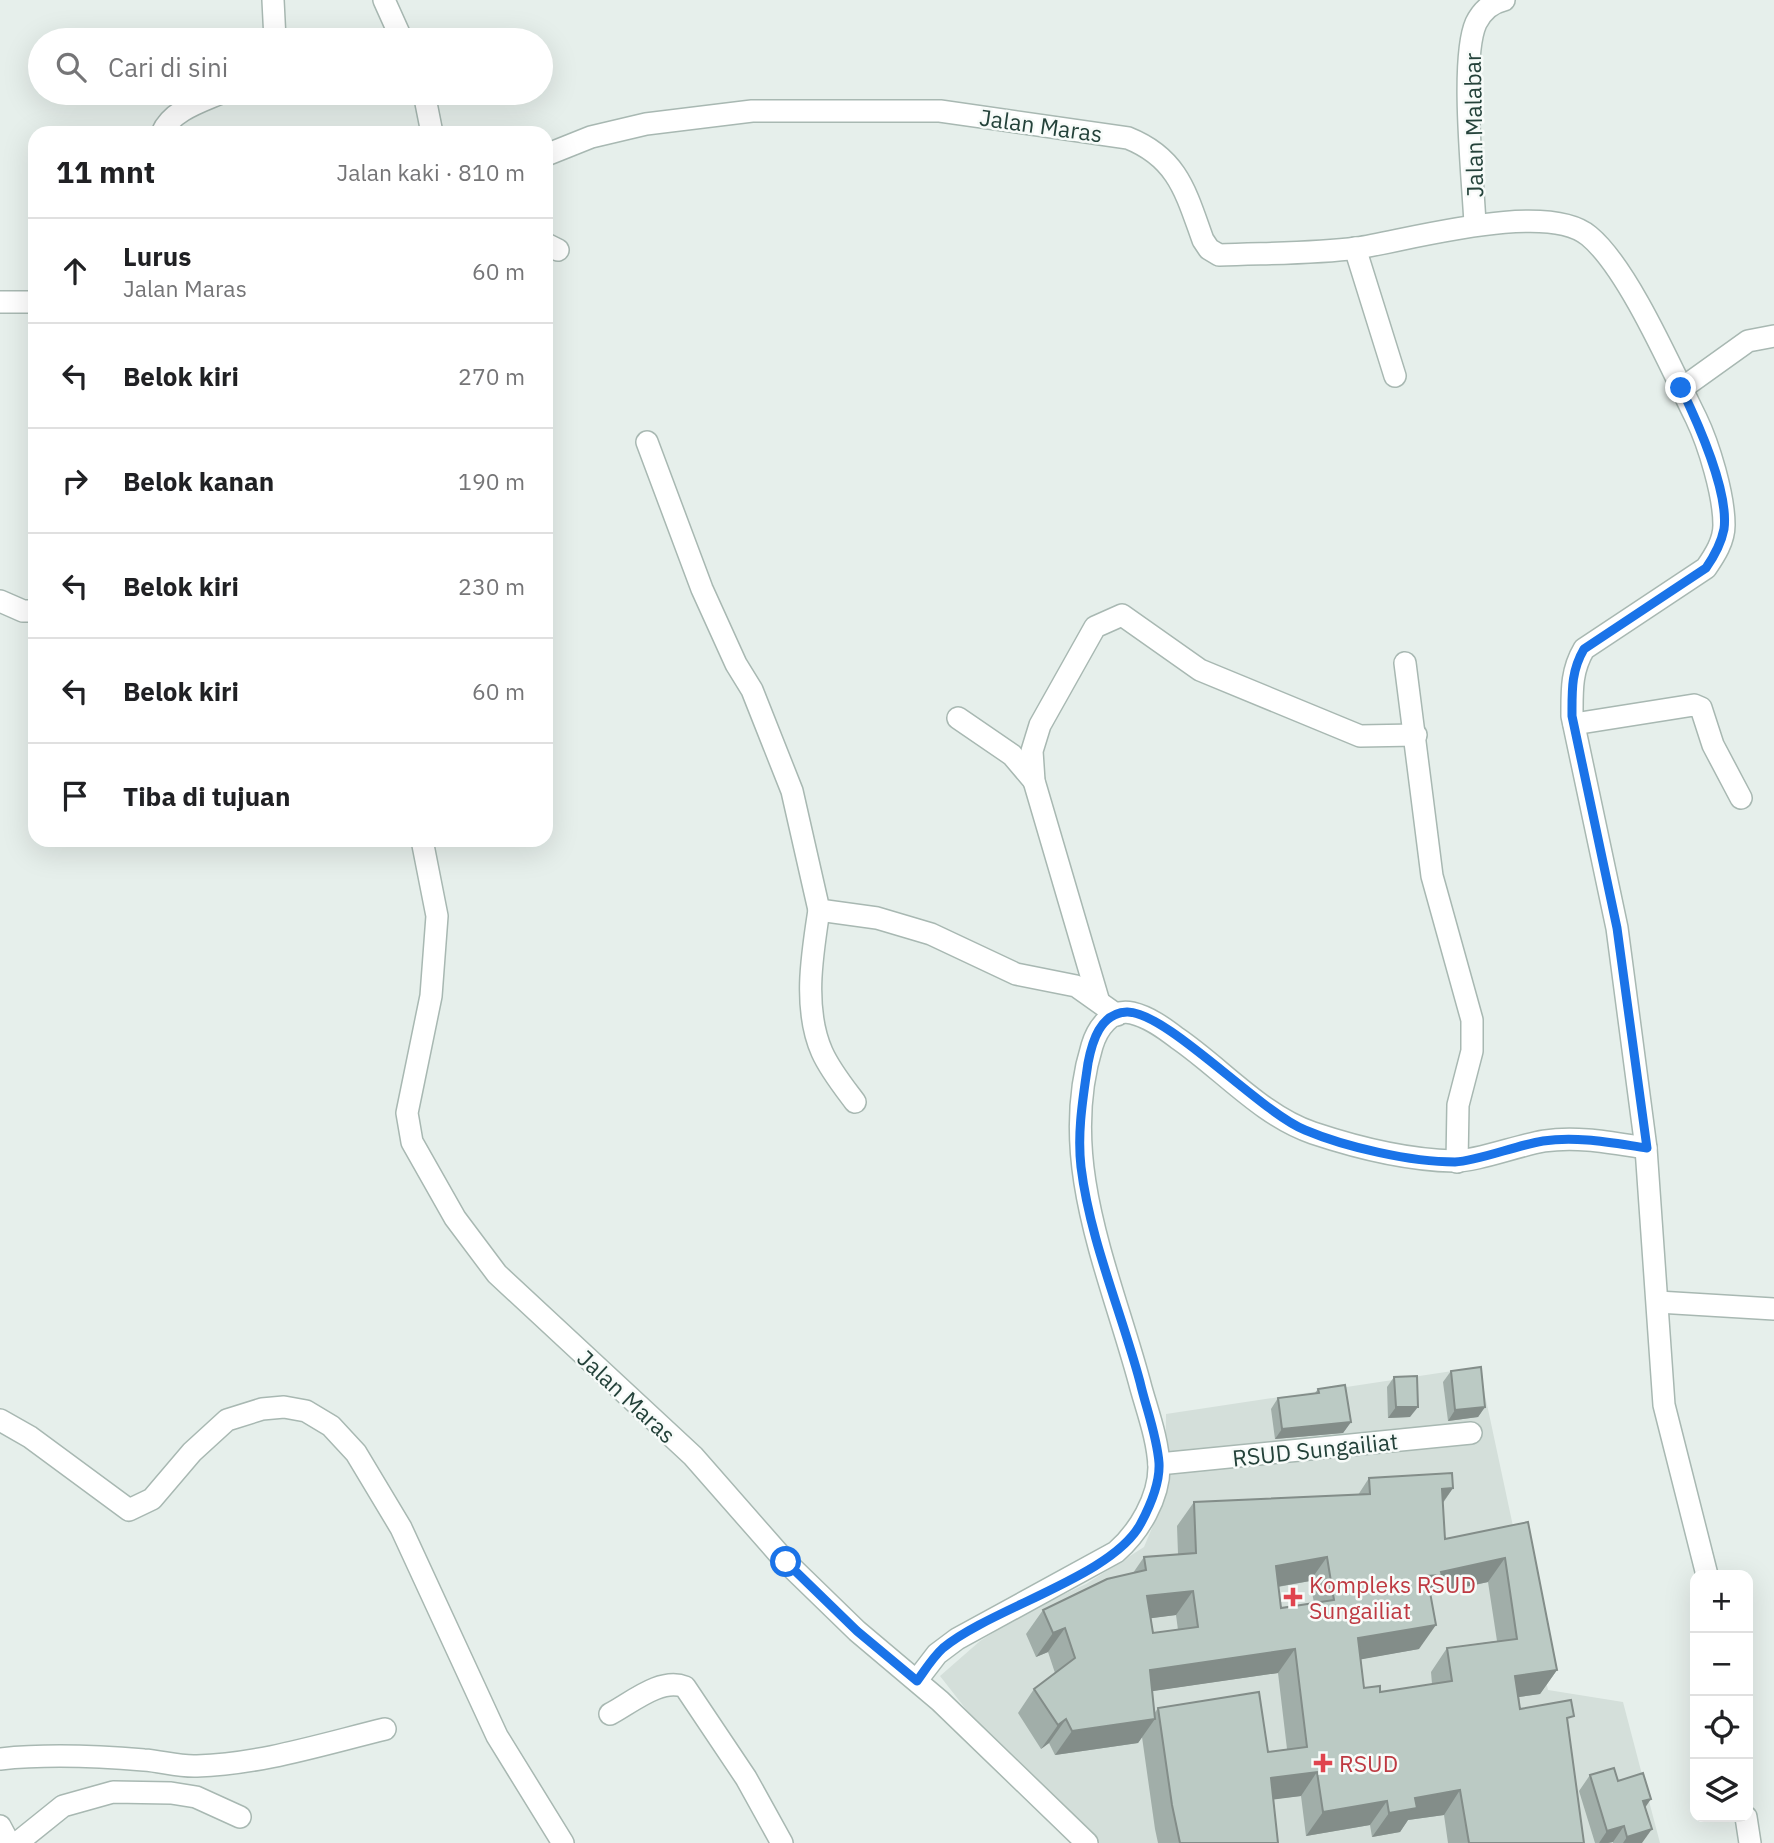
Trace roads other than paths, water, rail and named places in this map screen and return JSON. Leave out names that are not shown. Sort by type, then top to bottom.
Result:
[{"type":"street","points":[[273,0],[274,28]]},
{"type":"street","points":[[384,0],[397,28]]},
{"type":"street","name":"Jalan Malabar","points":[[1475,224],[1469,80],[1473,32],[1485,9],[1504,0]]},
{"type":"street","points":[[165,126],[166,122],[198,105]]},
{"type":"street","points":[[426,105],[431,126]]},
{"type":"street","name":"Jalan Maras","points":[[553,152],[591,137],[646,124],[738,113],[940,111],[1128,138],[1144,144],[1161,156],[1177,173],[1203,240],[1209,249],[1219,255],[1356,248],[1475,224],[1556,223],[1575,227],[1590,236],[1612,262],[1701,428],[1721,499],[1724,527],[1718,552],[1706,568],[1584,649],[1574,666],[1574,724],[1617,928],[1647,1148],[1664,1405],[1706,1570]]},
{"type":"street","points":[[1356,248],[1395,376]]},
{"type":"street","points":[[0,302],[28,302]]},
{"type":"street","points":[[1681,388],[1748,341],[1774,336]]},
{"type":"street","points":[[647,442],[702,589],[736,664],[752,690],[792,791],[818,910],[811,975],[816,1035],[828,1065],[855,1102]]},
{"type":"street","points":[[0,601],[28,611]]},
{"type":"street","points":[[1098,999],[1034,781],[1032,751],[1040,725],[1095,628],[1122,615],[1200,670],[1360,736],[1416,735]]},
{"type":"street","points":[[1405,663],[1432,876],[1472,1020],[1472,1051],[1458,1105],[1457,1162]]},
{"type":"street","points":[[1574,724],[1694,705],[1701,708],[1713,745],[1741,798]]},
{"type":"street","points":[[958,718],[1012,755],[1034,781]]},
{"type":"street","name":"Jalan Maras","points":[[423,847],[436,916],[431,996],[407,1114],[412,1142],[455,1218],[497,1274],[693,1457],[786,1562],[857,1631],[917,1681],[1087,1843]]},
{"type":"street","points":[[818,910],[877,918],[931,934],[1016,974],[1076,986],[1117,1015]]},
{"type":"street","points":[[917,1681],[937,1654],[957,1639],[1100,1562],[1132,1538],[1149,1504],[1159,1464],[1123,1319],[1092,1222],[1081,1167],[1081,1112],[1090,1051],[1101,1026],[1117,1015],[1133,1013],[1156,1023],[1205,1057],[1256,1099],[1302,1129],[1356,1147],[1457,1162],[1501,1150],[1566,1139],[1647,1148]]},
{"type":"street","points":[[1658,1302],[1774,1309]]},
{"type":"street","points":[[0,1420],[30,1437],[128,1510],[152,1499],[192,1452],[227,1420],[262,1409],[285,1407],[306,1411],[331,1426],[356,1453],[401,1528],[497,1736],[563,1843]]},
{"type":"street","name":"RSUD Sungailiat","points":[[1159,1464],[1471,1433]]},
{"type":"street","points":[[610,1714],[665,1684],[685,1687],[746,1779],[782,1843]]},
{"type":"street","points":[[0,1759],[24,1757],[143,1760],[193,1766],[227,1764],[275,1756],[385,1729]]},
{"type":"street","points":[[17,1843],[63,1806],[113,1792],[171,1793],[196,1797],[240,1816]]},
{"type":"street","points":[[1747,1822],[1751,1843]]},
{"type":"street","points":[[0,1826],[9,1843]]},
{"type":"place","name":"Kompleks RSUD Sungailiat","points":[[1293,1597]]},
{"type":"place","name":"RSUD","points":[[1323,1763]]}]
